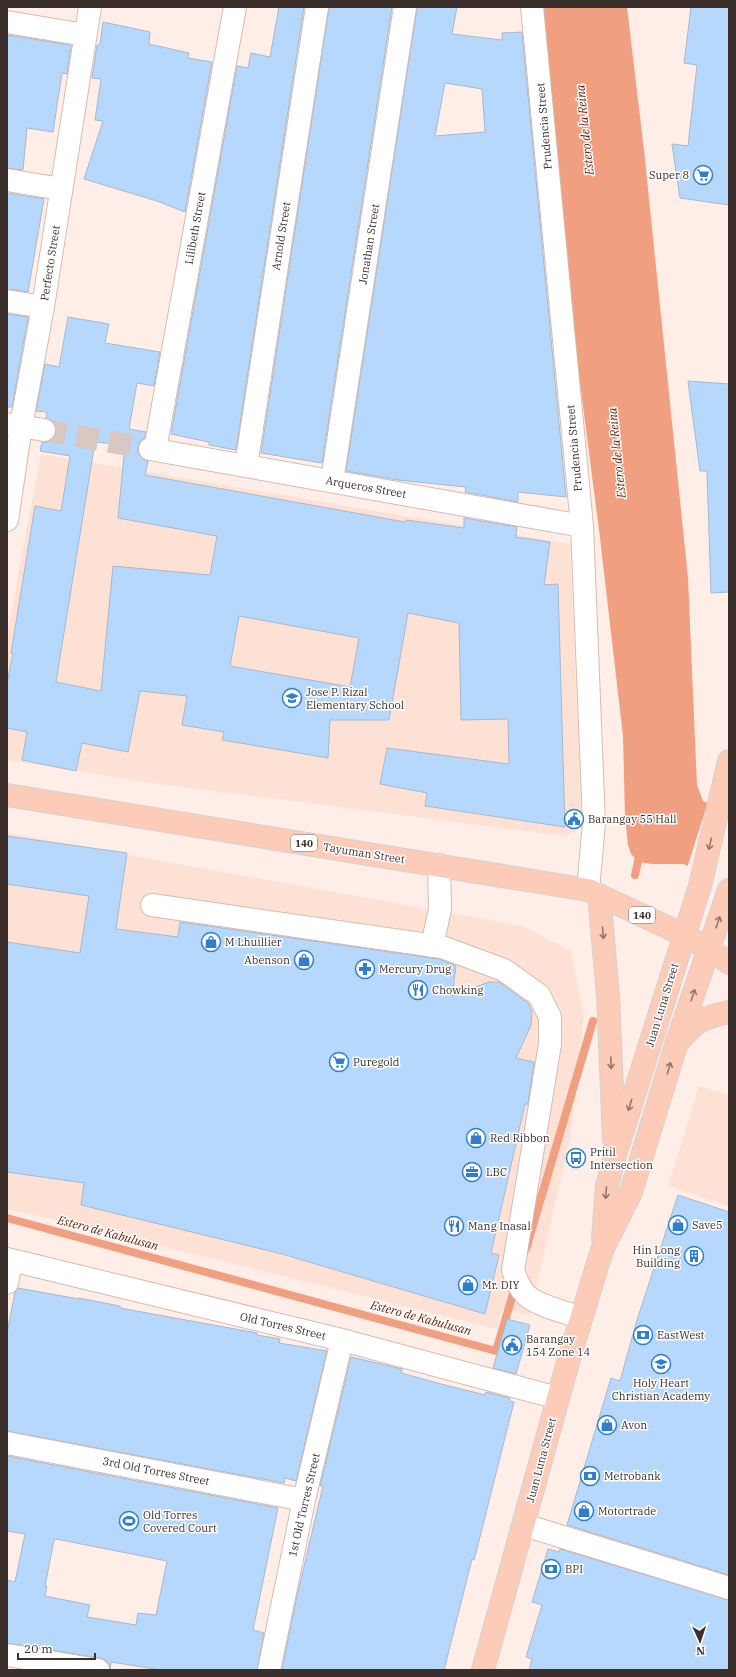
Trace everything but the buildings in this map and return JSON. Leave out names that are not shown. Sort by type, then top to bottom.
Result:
[{"type":"main road","name":"Juan Luna Street","points":[[602,1250],[607,1186],[615,1155],[700,886],[729,761]]},
{"type":"main road","name":"Tayuman Street","points":[[7,795],[439,865],[594,893],[684,935],[709,949]]},
{"type":"main road","points":[[594,893],[608,995],[615,1155]]},
{"type":"main road","name":"Juan Luna Street","points":[[483,1670],[558,1398],[602,1250],[631,1192],[676,1045],[728,893]]},
{"type":"main road","name":"140","points":[[709,949],[729,963]]},
{"type":"main road","points":[[676,1045],[691,1027],[706,1017],[729,1012]]},
{"type":"street","name":"Perfecto Street","points":[[7,520],[14,425],[43,306],[90,7]]},
{"type":"street","name":"Lilibeth Street","points":[[152,449],[235,7]]},
{"type":"street","name":"Arnold Street","points":[[246,466],[317,7]]},
{"type":"street","name":"Jonathan Street","points":[[332,481],[405,7]]},
{"type":"street","name":"Prudencia Street","points":[[532,7],[582,526],[594,823],[594,893]]},
{"type":"street","points":[[7,22],[85,35]]},
{"type":"street","points":[[7,180],[61,189]]},
{"type":"street","points":[[7,301],[43,306]]},
{"type":"street","points":[[14,425],[44,430]]},
{"type":"street","name":"Arqueros Street","points":[[152,449],[582,526]]},
{"type":"street","points":[[432,946],[440,908],[439,865]]},
{"type":"street","points":[[152,905],[442,947],[504,970],[540,995],[550,1017],[550,1044],[516,1277],[526,1296],[540,1303],[581,1318]]},
{"type":"street","points":[[7,1283],[9,1260]]},
{"type":"street","name":"Old Torres Street","points":[[9,1260],[342,1340],[558,1398]]},
{"type":"street","name":"1st Old Torres Street","points":[[269,1670],[304,1500],[342,1340]]},
{"type":"street","name":"3rd Old Torres Street","points":[[7,1443],[304,1500]]},
{"type":"street","points":[[524,1525],[729,1588]]},
{"type":"street","points":[[7,1654],[98,1670]]},
{"type":"shaded area","name":"Jose P. Rizal Elementary School","points":[[41,454],[570,544],[582,827],[565,836],[152,783],[7,760],[7,635]]},
{"type":"shaded area","name":"Puregold","points":[[7,833],[523,926],[571,951],[584,1016],[574,1108],[571,1133],[530,1316],[502,1309],[497,1329],[74,1224],[7,1209]]},
{"type":"shaded area","points":[[699,1086],[729,1095],[729,1206],[668,1186]]},
{"type":"water","name":"Estero de la Reina","points":[[539,7],[627,7],[644,150],[688,578],[697,785],[703,801],[729,813],[729,884],[683,864],[652,864],[639,862],[631,854],[628,845],[625,817],[623,736],[600,538],[550,150]]},
{"type":"pier","points":[[708,802],[729,811],[729,886],[687,868]]},
{"type":"waterway","name":"Estero de Kabulusan","points":[[635,875],[640,852]]},
{"type":"waterway","name":"Estero de Kabulusan","points":[[526,1249],[593,1021]]},
{"type":"waterway","name":"Estero de Kabulusan","points":[[7,1218],[496,1351],[515,1287]]},
{"type":"tunnel","points":[[44,430],[150,449]]},
{"type":"place","name":"Super 8","points":[[703,175]]},
{"type":"place","name":"Jose P. Rizal Elementary School","points":[[292,698]]},
{"type":"place","name":"Barangay 55 Hall","points":[[574,819]]},
{"type":"place","name":"M Lhuillier","points":[[211,942]]},
{"type":"place","name":"Abenson","points":[[304,960]]},
{"type":"place","name":"Mercury Drug","points":[[365,969]]},
{"type":"place","name":"Chowking","points":[[418,990]]},
{"type":"place","name":"Puregold","points":[[339,1062]]},
{"type":"place","name":"Red Ribbon","points":[[476,1138]]},
{"type":"place","name":"Pritil Intersection","points":[[576,1158]]},
{"type":"place","name":"LBC","points":[[472,1172]]},
{"type":"place","name":"Save5","points":[[678,1225]]},
{"type":"place","name":"Mang Inasal","points":[[454,1226]]},
{"type":"place","name":"Hin Long Building","points":[[694,1256]]},
{"type":"place","name":"Mr. DIY","points":[[468,1285]]},
{"type":"place","name":"EastWest","points":[[643,1335]]},
{"type":"place","name":"Barangay 154 Zone 14","points":[[512,1345]]},
{"type":"place","name":"Holy Heart Christian Academy","points":[[661,1364]]},
{"type":"place","name":"Avon","points":[[607,1425]]},
{"type":"place","name":"Metrobank","points":[[590,1476]]},
{"type":"place","name":"Motortrade","points":[[584,1511]]},
{"type":"place","name":"Old Torres Covered Court","points":[[129,1521]]},
{"type":"place","name":"BPI","points":[[551,1569]]}]
